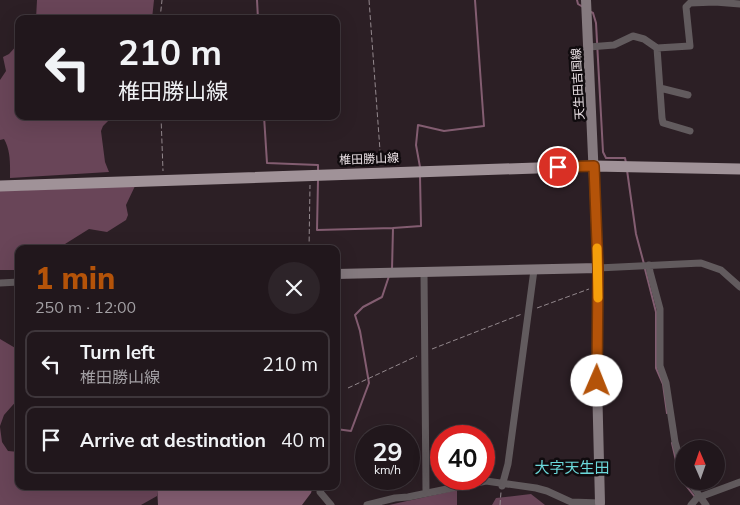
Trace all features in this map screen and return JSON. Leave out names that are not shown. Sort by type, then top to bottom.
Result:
[{"type":"main road","name":"椎田勝山線","points":[[0,186],[594,166],[740,169]]},
{"type":"street","name":"天生田吉国線","points":[[586,0],[598,268],[597,381],[601,504]]},
{"type":"street","points":[[589,47],[614,45],[633,36],[644,39],[657,48],[690,46],[686,7],[690,3],[707,1],[740,4]]},
{"type":"street","points":[[657,48],[663,123],[690,131]]},
{"type":"street","points":[[660,88],[688,95]]},
{"type":"street","points":[[340,274],[598,268],[691,262],[710,265],[721,270],[740,287]]},
{"type":"street","points":[[649,264],[660,309],[660,366],[666,384],[675,442]]},
{"type":"street","points":[[502,484],[508,464],[534,270]]},
{"type":"street","points":[[424,272],[426,492]]},
{"type":"street","points":[[0,283],[15,282]]},
{"type":"street","points":[[367,505],[478,481],[547,491],[571,502],[601,504]]},
{"type":"street","points":[[691,505],[697,498],[740,482]]},
{"type":"street","points":[[321,490],[320,492],[331,505]]},
{"type":"street","points":[[695,490],[706,505]]},
{"type":"path","points":[[160,15],[162,0]]},
{"type":"path","points":[[369,0],[382,172]]},
{"type":"path","points":[[161,120],[164,179]]},
{"type":"path","points":[[309,245],[310,175]]},
{"type":"path","points":[[348,388],[425,352],[589,288]]},
{"type":"path","points":[[500,505],[502,484]]},
{"type":"shaded area","points":[[37,0],[154,0],[152,15],[36,15]]},
{"type":"shaded area","points":[[15,47],[15,120],[109,120],[101,131],[105,162],[109,172],[10,178],[8,148],[4,139],[0,140],[0,80],[6,71],[3,57]]},
{"type":"shaded area","points":[[135,186],[126,205],[128,215],[126,220],[107,232],[89,229],[63,245],[15,245],[15,270],[0,270],[0,191]]},
{"type":"shaded area","points":[[0,339],[15,348],[15,403],[4,415],[0,426]]},
{"type":"shaded area","points":[[0,427],[2,442],[8,451],[15,452],[15,490],[157,490],[157,496],[141,505],[0,505]]},
{"type":"shaded area","points":[[157,490],[312,490],[302,505],[158,505]]},
{"type":"shaded area","points":[[457,490],[457,505],[389,505]]},
{"type":"shaded area","points":[[531,494],[545,505],[492,505],[496,498]]},
{"type":"waterway","points":[[257,0],[258,15]]},
{"type":"waterway","points":[[420,167],[416,145],[418,125],[444,131],[484,126],[475,0]]},
{"type":"waterway","points":[[577,0],[578,4],[583,7]]},
{"type":"waterway","points":[[591,12],[596,23],[603,152],[606,158],[625,158],[626,163]]},
{"type":"waterway","points":[[264,120],[267,163],[318,165],[318,170]]},
{"type":"waterway","points":[[627,170],[636,234],[644,264]]},
{"type":"waterway","points":[[393,228],[421,226],[420,176]]},
{"type":"waterway","points":[[318,180],[317,230],[393,228],[392,270]]},
{"type":"waterway","points":[[645,269],[656,312],[656,368],[663,384],[667,413]]},
{"type":"waterway","points":[[340,430],[351,431],[369,383],[360,331],[355,315],[363,307],[382,297],[389,276]]},
{"type":"waterway","points":[[672,443],[680,478],[695,497]]},
{"type":"slow traffic","points":[[597,248],[598,298]]},
{"type":"district","name":"大字天生田","points":[[572,468]]},
{"type":"route","points":[[558,167],[594,166],[598,268],[597,381]]}]
